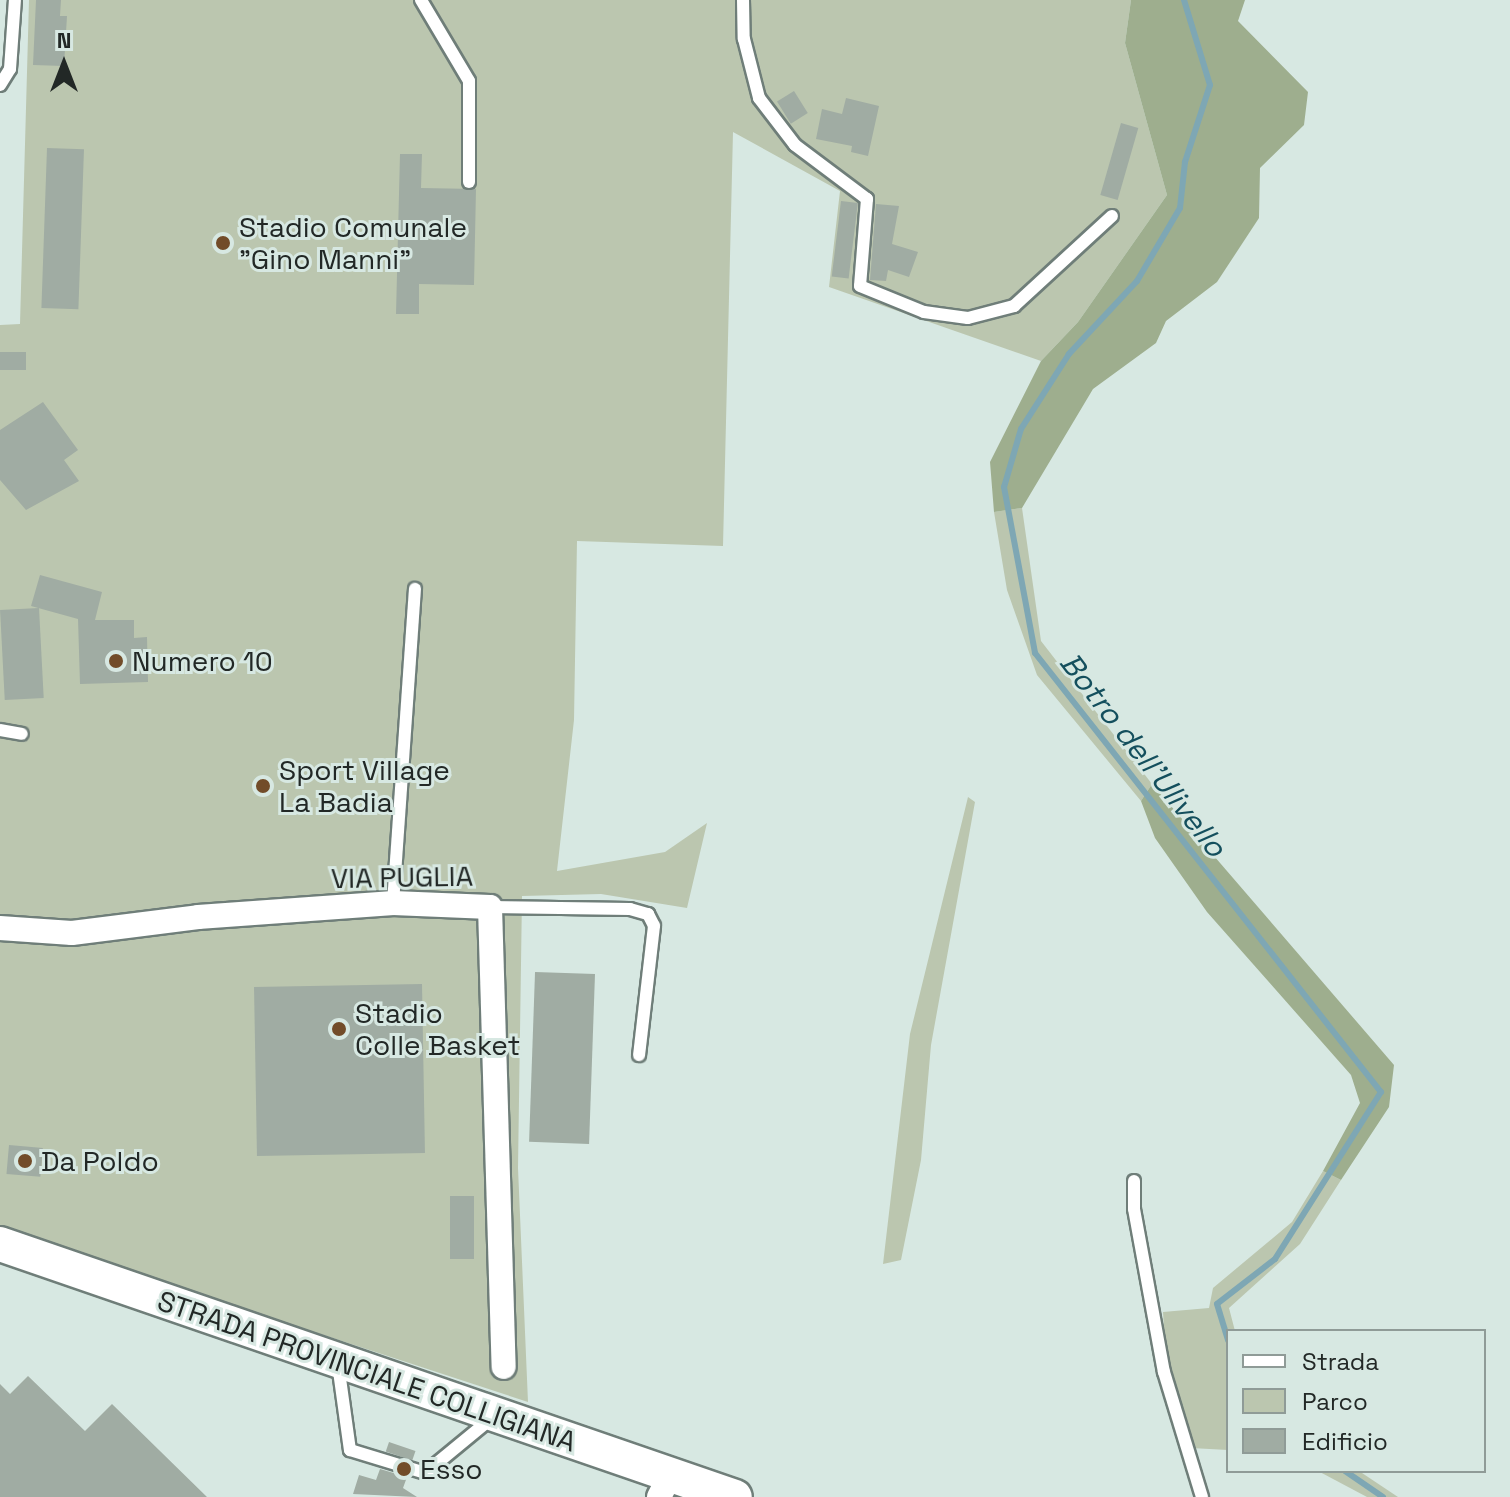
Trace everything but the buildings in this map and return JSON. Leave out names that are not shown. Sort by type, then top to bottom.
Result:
[{"type":"main road","name":"STRADA PROVINCIALE COLLIGIANA","points":[[0,1244],[494,1415],[665,1486],[735,1497]]},
{"type":"street","name":"VIA PUGLIA","points":[[0,928],[72,933],[393,903],[490,907],[504,1367]]},
{"type":"lane","points":[[0,85],[10,69],[15,0]]},
{"type":"lane","points":[[421,0],[469,81],[469,182]]},
{"type":"lane","points":[[743,0],[744,39],[759,98],[795,145],[867,199],[860,286],[924,312],[968,318],[1014,306],[1112,216]]},
{"type":"lane","points":[[393,903],[415,589]]},
{"type":"lane","points":[[0,730],[22,734]]},
{"type":"lane","points":[[490,907],[630,909],[648,914],[654,926],[639,1055]]},
{"type":"lane","points":[[1134,1181],[1134,1209],[1164,1372],[1202,1497]]},
{"type":"lane","points":[[337,1361],[350,1450],[425,1473],[494,1415]]},
{"type":"green space","name":"Sport Village La Badia","points":[[29,0],[1131,0],[1125,43],[1167,195],[1078,322],[1041,361],[829,287],[840,191],[733,132],[723,546],[577,541],[574,720],[557,871],[665,852],[707,823],[687,908],[601,894],[522,896],[518,1168],[528,1402],[0,1229],[0,325],[20,324]]},
{"type":"green space","points":[[1131,0],[1245,0],[1238,21],[1308,92],[1304,125],[1260,168],[1259,218],[1217,282],[1166,321],[1156,343],[1093,389],[1022,508],[994,512],[990,462],[1041,361],[1078,322],[1167,195],[1125,43]]},
{"type":"green space","points":[[1022,508],[1041,641],[1152,784],[1141,801],[1037,675],[1007,590],[994,512]]},
{"type":"green space","points":[[1152,784],[1394,1065],[1389,1107],[1341,1180],[1323,1171],[1360,1103],[1351,1075],[1207,912],[1155,838],[1141,801]]},
{"type":"green space","points":[[968,797],[975,802],[931,1045],[921,1160],[901,1260],[883,1264],[910,1034]]},
{"type":"green space","points":[[1323,1171],[1341,1180],[1300,1244],[1229,1308],[1234,1329],[1226,1329],[1226,1450],[1191,1448],[1165,1342],[1163,1312],[1209,1308],[1213,1288],[1292,1222]]},
{"type":"green space","points":[[1322,1473],[1362,1473],[1398,1497],[1367,1497]]},
{"type":"waterway","name":"Botro dell'Ulivello","points":[[1184,0],[1210,85],[1185,162],[1180,208],[1137,281],[1069,354],[1021,429],[1004,487],[1035,653],[1381,1092],[1275,1259],[1217,1304],[1226,1333]]},
{"type":"waterway","name":"Botro dell'Ulivello","points":[[1348,1473],[1383,1497]]},
{"type":"place","name":"Stadio Comunale \"Gino Manni\"","points":[[223,243]]},
{"type":"place","name":"Numero 10","points":[[116,661]]},
{"type":"place","name":"Sport Village La Badia","points":[[263,786]]},
{"type":"place","name":"Stadio Colle Basket","points":[[339,1029]]},
{"type":"place","name":"Da Poldo","points":[[25,1161]]},
{"type":"place","name":"Esso","points":[[404,1469]]}]
